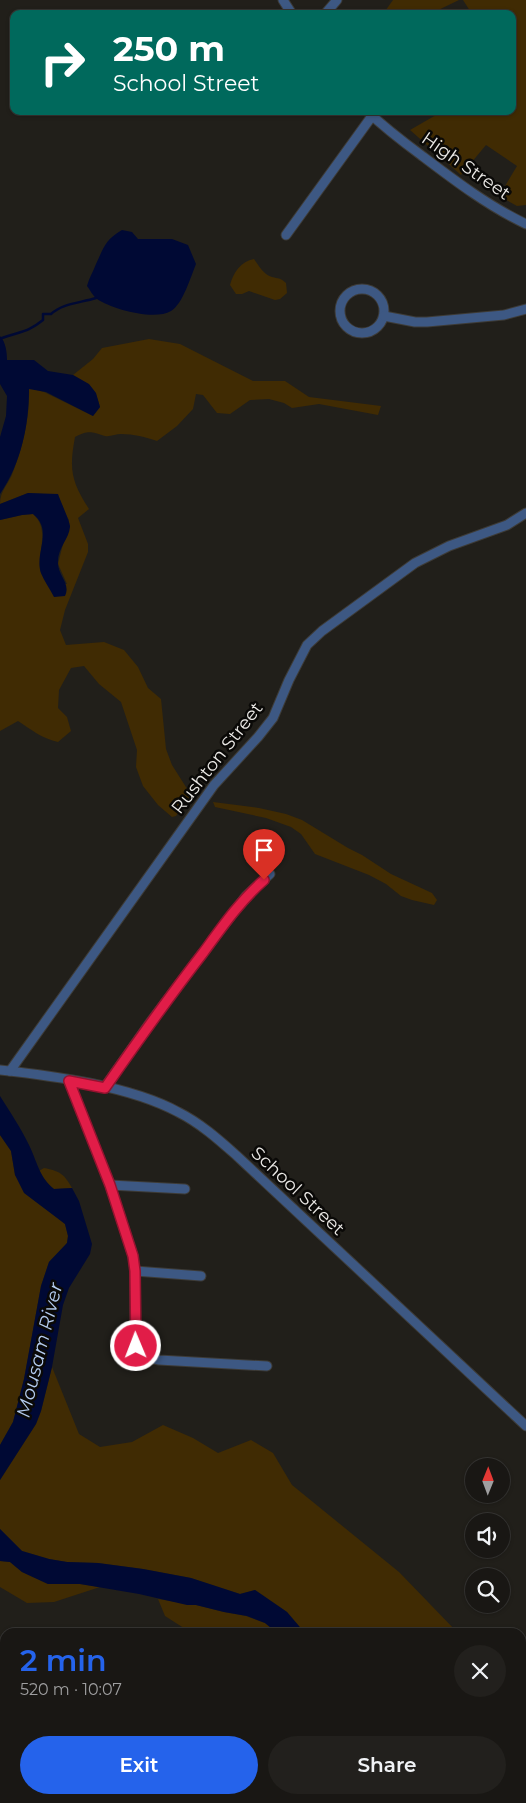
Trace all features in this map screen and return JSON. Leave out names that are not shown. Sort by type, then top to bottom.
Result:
[{"type":"street","points":[[328,10],[337,0]]},
{"type":"street","points":[[286,235],[368,115]]},
{"type":"street","name":"High Street","points":[[370,115],[472,192],[495,208],[526,224]]},
{"type":"street","points":[[366,289],[374,292],[381,299],[384,307],[384,316],[381,322],[370,331],[355,331],[344,322],[341,314],[342,305],[346,297],[353,291],[366,289]]},
{"type":"street","points":[[384,316],[415,322],[428,322],[504,315],[526,309]]},
{"type":"street","name":"Rushton Street","points":[[5,1070],[214,785],[273,718],[289,680],[307,645],[322,631],[415,563],[442,549],[507,526],[526,513]]},
{"type":"street","points":[[105,1088],[152,1020],[246,896],[270,874]]},
{"type":"street","name":"School Street","points":[[5,1070],[105,1088],[161,1104],[185,1116],[211,1133],[526,1426]]},
{"type":"street","points":[[69,1081],[110,1185],[125,1229],[135,1271],[135,1343],[141,1354],[158,1360],[267,1366]]},
{"type":"street","points":[[110,1185],[185,1189]]},
{"type":"street","points":[[135,1271],[201,1276]]},
{"type":"shaded area","points":[[393,0],[459,0],[438,10],[386,10]]},
{"type":"shaded area","points":[[463,0],[526,0],[526,205],[517,206],[499,196],[517,166],[486,145],[461,175],[410,130],[436,115],[516,115],[516,10],[469,10]]},
{"type":"shaded area","points":[[254,259],[266,274],[286,283],[287,293],[280,299],[275,300],[249,291],[236,294],[230,285],[238,268],[245,262]]},
{"type":"shaded area","points":[[149,339],[180,344],[253,381],[285,381],[309,397],[381,406],[378,415],[319,404],[292,408],[284,403],[269,399],[250,400],[230,414],[217,413],[203,395],[196,394],[193,409],[177,426],[157,441],[130,435],[107,436],[90,432],[75,437],[72,466],[78,490],[89,509],[78,518],[88,544],[88,552],[65,610],[60,630],[66,645],[104,642],[124,650],[138,667],[148,688],[161,699],[166,749],[172,765],[191,795],[176,816],[172,817],[158,805],[143,786],[136,767],[137,750],[121,702],[99,684],[84,666],[71,668],[59,690],[58,708],[67,717],[71,731],[58,742],[42,736],[18,721],[0,731],[0,520],[33,514],[41,526],[42,533],[41,574],[48,584],[67,584],[58,564],[69,520],[58,495],[28,493],[0,504],[1,495],[13,472],[23,442],[27,420],[29,388],[44,392],[93,416],[100,407],[96,395],[88,384],[73,375],[93,359],[102,348]]},
{"type":"shaded area","points":[[213,802],[259,808],[302,820],[391,874],[432,893],[437,900],[434,905],[401,896],[386,884],[369,875],[315,854],[301,834],[291,827],[266,818],[215,807]]},
{"type":"shaded area","points":[[0,1135],[11,1151],[15,1175],[35,1201],[65,1224],[68,1236],[67,1243],[49,1262],[41,1286],[24,1379],[13,1422],[0,1445]]},
{"type":"shaded area","points":[[44,1168],[61,1174],[72,1188],[54,1189],[46,1182],[39,1171]]},
{"type":"shaded area","points":[[52,1367],[79,1434],[100,1447],[132,1442],[163,1425],[193,1438],[218,1453],[251,1440],[273,1453],[292,1485],[399,1572],[453,1628],[301,1628],[287,1612],[255,1590],[240,1594],[191,1578],[98,1563],[67,1562],[22,1551],[0,1529],[0,1480],[36,1424]]},
{"type":"shaded area","points":[[0,1561],[10,1562],[22,1572],[48,1584],[80,1584],[100,1587],[54,1602],[27,1603],[0,1587]]},
{"type":"shaded area","points":[[158,1599],[246,1616],[265,1623],[271,1628],[184,1628],[165,1616]]},
{"type":"water","points":[[122,230],[132,232],[138,239],[172,239],[188,245],[196,264],[183,296],[171,311],[154,315],[123,310],[97,299],[87,286],[106,244]]},
{"type":"water","points":[[0,336],[5,344],[7,360],[34,360],[48,371],[73,375],[89,384],[96,393],[100,407],[93,416],[46,392],[29,389],[29,403],[22,444],[13,470],[0,494],[0,437],[6,416],[7,396],[0,384]]},
{"type":"water","points":[[28,493],[58,494],[69,521],[68,536],[58,558],[60,572],[66,587],[65,596],[54,597],[41,573],[40,557],[43,535],[39,521],[33,514],[0,520],[0,504]]},
{"type":"water","name":"Mousam River","points":[[0,1096],[26,1139],[45,1179],[54,1189],[72,1188],[79,1201],[92,1244],[90,1254],[69,1288],[63,1305],[52,1367],[36,1424],[0,1480],[0,1445],[13,1422],[24,1379],[41,1286],[49,1262],[67,1243],[68,1236],[65,1224],[24,1193],[15,1175],[11,1151],[0,1135]]},
{"type":"water","points":[[0,1529],[22,1551],[49,1559],[143,1569],[191,1578],[240,1594],[255,1590],[287,1612],[301,1628],[271,1628],[265,1623],[247,1616],[139,1594],[80,1584],[48,1584],[22,1572],[10,1562],[0,1561]]},
{"type":"waterway","points":[[2,338],[33,327],[43,320],[43,314],[51,314],[66,305],[96,298]]},
{"type":"route","points":[[136,1346],[133,1256],[110,1185],[69,1081],[105,1088],[152,1020],[246,896],[264,880]]}]
